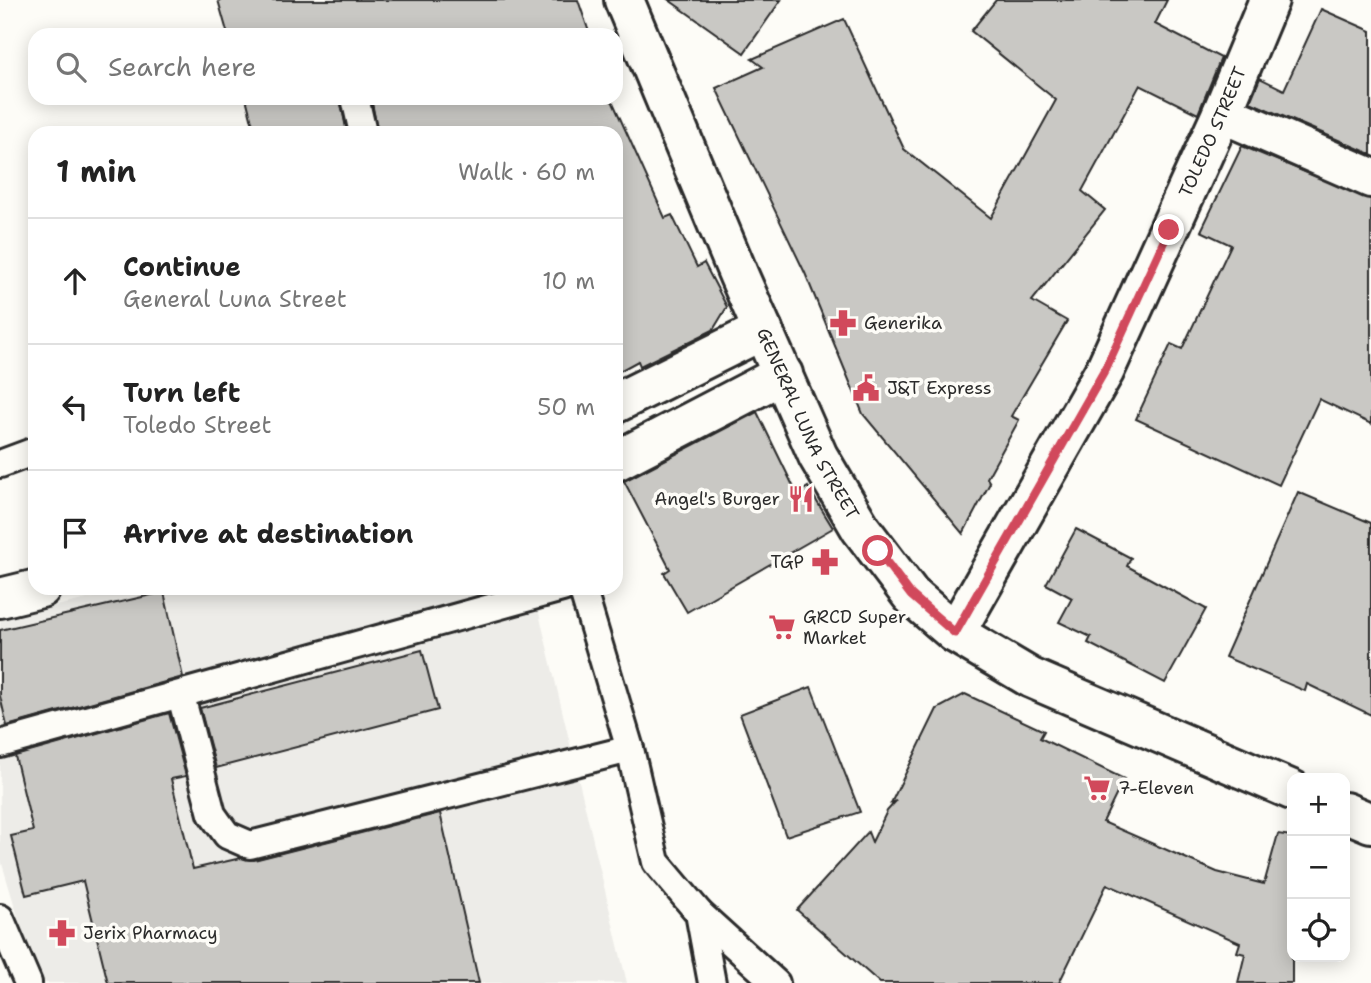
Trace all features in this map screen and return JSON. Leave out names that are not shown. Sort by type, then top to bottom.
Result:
[{"type":"street","name":"GENERAL LUNA STREET","points":[[624,0],[818,456],[861,529],[911,595],[955,633],[1031,678],[1287,788]]},
{"type":"street","name":"TOLEDO STREET","points":[[955,633],[1105,370],[1222,113],[1269,0]]},
{"type":"street","points":[[1222,113],[1371,178]]},
{"type":"street","points":[[623,400],[764,330]]},
{"type":"street","points":[[623,457],[783,374]]},
{"type":"street","points":[[0,598],[28,591]]},
{"type":"street","points":[[1350,814],[1371,823]]},
{"type":"lane","points":[[357,105],[361,126]]},
{"type":"lane","points":[[0,464],[28,454]]},
{"type":"lane","points":[[0,744],[181,696],[537,595]]},
{"type":"lane","points":[[584,595],[630,750],[656,862],[699,913],[776,983]]},
{"type":"lane","points":[[181,696],[212,814],[228,835],[250,845],[630,750]]},
{"type":"lane","points":[[699,913],[712,983]]},
{"type":"lane","points":[[0,918],[28,983]]},
{"type":"shaded area","points":[[105,595],[535,595],[627,983],[45,983],[26,944],[0,857],[0,619]]},
{"type":"building","points":[[218,0],[578,0],[588,28],[226,28]]},
{"type":"building","points":[[669,0],[781,0],[744,53]]},
{"type":"building","points":[[996,0],[1167,0],[1155,24],[1221,58],[1198,114],[1140,85],[1082,191],[1105,210],[1032,301],[1067,321],[1011,416],[1019,420],[987,478],[990,483],[963,534],[863,414],[805,273],[716,88],[763,67],[752,59],[844,19],[904,149],[991,218],[1056,100],[971,31]]},
{"type":"building","points":[[1321,9],[1371,31],[1371,154],[1250,102],[1260,78],[1284,90]]},
{"type":"building","points":[[248,105],[341,105],[346,126],[253,126]]},
{"type":"building","points":[[372,105],[614,105],[665,218],[672,215],[697,267],[704,263],[727,307],[713,330],[640,366],[638,361],[623,369],[623,126],[377,126]]},
{"type":"building","points":[[1242,146],[1371,199],[1371,424],[1319,399],[1279,485],[1136,419],[1171,344],[1182,349],[1231,245],[1201,231]]},
{"type":"building","points":[[757,412],[797,494],[808,487],[833,528],[687,612],[664,573],[670,569],[624,481]]},
{"type":"building","points":[[1298,492],[1371,523],[1371,715],[1307,684],[1305,691],[1225,657]]},
{"type":"building","points":[[1076,529],[1131,558],[1127,566],[1206,609],[1165,683],[1088,643],[1091,637],[1059,622],[1072,598],[1046,584]]},
{"type":"building","points":[[151,595],[165,595],[183,677],[7,726],[0,696],[0,630]]},
{"type":"building","points":[[422,650],[438,710],[216,768],[200,708]]},
{"type":"building","points":[[811,687],[860,812],[786,836],[740,714]]},
{"type":"building","points":[[965,694],[1044,731],[1040,738],[1124,779],[1103,822],[1217,872],[1264,884],[1278,834],[1287,835],[1287,962],[1292,962],[1292,983],[1238,983],[1245,954],[1237,952],[1240,943],[1107,884],[1059,983],[880,983],[797,910],[868,832],[872,842],[887,811],[896,801],[891,803],[937,709]]},
{"type":"building","points":[[169,713],[186,776],[171,779],[193,869],[241,858],[254,860],[440,813],[479,983],[108,983],[83,881],[26,895],[11,836],[33,831],[15,756]]},
{"type":"place","name":"Generika","points":[[843,323]]},
{"type":"place","name":"J&T Express","points":[[866,388]]},
{"type":"place","name":"Angel's Burger","points":[[801,499]]},
{"type":"place","name":"TGP","points":[[825,562]]},
{"type":"place","name":"GRCD Super Market","points":[[782,627]]},
{"type":"place","name":"7-Eleven","points":[[1097,788]]},
{"type":"place","name":"Jerix Pharmacy","points":[[62,933]]},
{"type":"route","points":[[878,551],[911,595],[955,633],[1105,370],[1169,230]]}]
